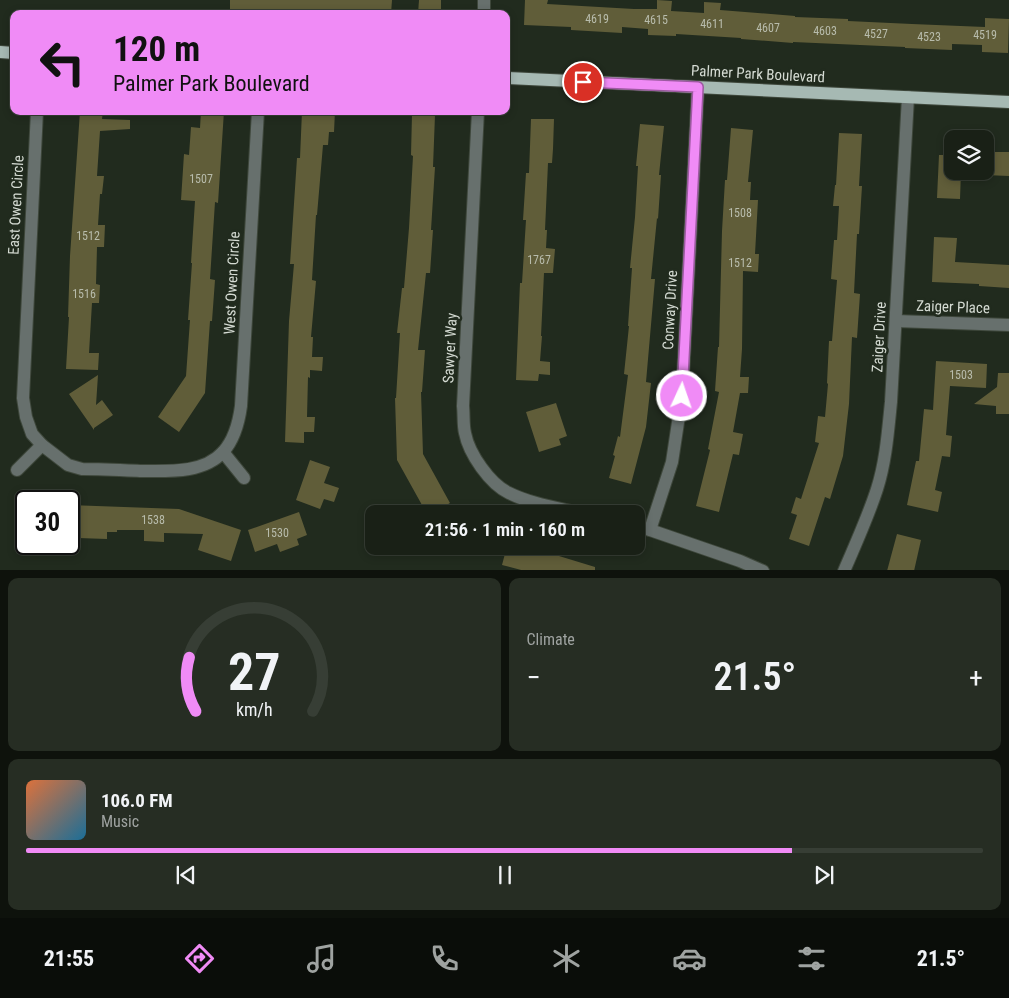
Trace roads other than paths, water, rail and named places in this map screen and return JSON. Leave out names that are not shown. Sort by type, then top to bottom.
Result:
[{"type":"main road","name":"Palmer Park Boulevard","points":[[510,78],[1009,102]]},
{"type":"street","name":"Conway Drive","points":[[650,530],[672,462],[682,396],[698,87]]},
{"type":"street","name":"Zaiger Drive","points":[[844,570],[877,488],[884,459],[892,402],[908,97]]},
{"type":"street","name":"East Owen Circle","points":[[37,115],[23,398],[26,417],[32,434],[42,445],[68,465],[82,469],[174,471],[211,462],[223,452]]},
{"type":"street","name":"West Owen Circle","points":[[223,452],[238,424],[241,406],[258,115]]},
{"type":"street","name":"Sawyer Way","points":[[478,115],[463,406],[465,433],[479,465],[490,478],[507,492],[548,505]]},
{"type":"street","name":"Zaiger Place","points":[[896,321],[1009,325]]},
{"type":"street","points":[[17,470],[42,445]]},
{"type":"street","points":[[223,452],[244,478]]},
{"type":"street","points":[[645,529],[763,570]]}]
